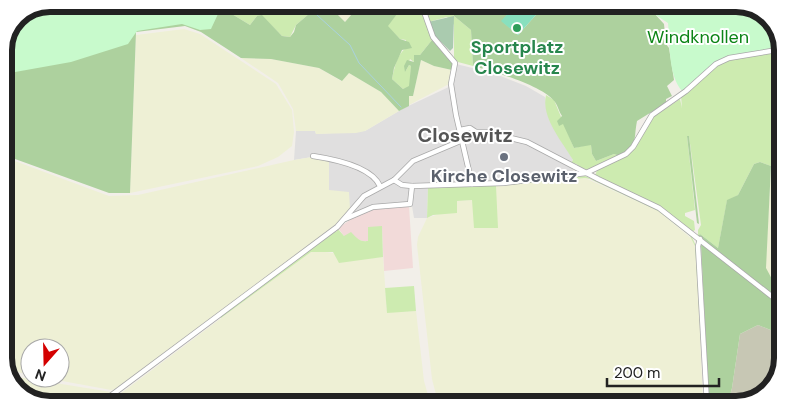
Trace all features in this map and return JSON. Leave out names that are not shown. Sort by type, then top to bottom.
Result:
[{"type":"street","points":[[424,12],[433,37],[454,63],[451,84],[472,184]]},
{"type":"street","points":[[394,180],[402,185],[412,186],[472,184],[586,173],[626,154],[633,147],[652,115],[680,96],[723,60],[774,50]]},
{"type":"street","points":[[460,130],[470,128],[476,132]]},
{"type":"street","points":[[111,396],[336,228],[364,196],[394,180],[413,161],[463,140],[476,132],[486,132],[522,140],[660,208],[774,298]]},
{"type":"street","points":[[313,156],[360,169],[371,175],[380,186]]},
{"type":"street","points":[[344,219],[373,207],[410,204],[412,186]]},
{"type":"street","points":[[700,239],[698,246],[706,396]]},
{"type":"shaded area","points":[[336,13],[353,13],[345,22]]},
{"type":"shaded area","points":[[184,29],[200,34],[276,84],[292,110],[294,132],[292,146],[278,157],[258,166],[130,193],[136,35]]},
{"type":"shaded area","points":[[241,58],[271,59],[319,68],[341,81],[349,73],[381,92],[399,111],[365,131],[356,133],[316,134],[315,131],[296,131],[293,109],[278,83]]},
{"type":"shaded area","points":[[421,60],[434,66],[452,70],[449,84],[409,105],[409,96],[413,96]]},
{"type":"shaded area","points":[[456,64],[493,73],[526,86],[545,97],[549,119],[573,160],[569,166],[573,169],[574,177],[496,184],[428,187],[427,218],[414,218],[412,206],[357,211],[351,216],[329,190],[328,177],[312,157],[294,160],[296,131],[315,131],[316,134],[365,131],[404,108],[453,85]]},
{"type":"shaded area","points":[[774,117],[774,285],[766,268]]},
{"type":"shaded area","points":[[312,157],[329,161],[329,190],[349,192],[350,209],[335,225],[116,389],[111,390],[70,382],[70,338],[20,338],[20,372],[15,370],[13,360],[13,160],[109,196],[138,195]]},
{"type":"shaded area","points":[[585,178],[658,211],[692,239],[695,246],[703,396],[436,396],[432,379],[417,245],[418,237],[427,218],[439,214],[456,201],[472,200],[496,186]]},
{"type":"shaded area","points":[[409,206],[413,268],[384,271],[382,227],[368,241],[344,236],[338,228],[359,214],[373,209]]},
{"type":"shaded area","points":[[318,251],[369,258],[383,257],[387,312],[416,311],[424,381],[428,396],[117,396],[280,274],[311,252]]},
{"type":"shaded area","points":[[758,325],[774,331],[773,367],[771,374],[761,386],[746,394],[730,396],[732,388],[740,334]]},
{"type":"shaded area","points":[[70,385],[111,392],[108,396],[51,396],[34,392],[29,388],[70,388]]},
{"type":"green space","points":[[398,12],[423,12],[432,40],[420,55],[414,55],[416,60],[414,62],[410,59],[405,72],[409,65],[411,66],[410,87],[403,89],[392,79],[398,58],[406,48],[406,40],[400,39],[387,26]]},
{"type":"green space","points":[[398,12],[388,26],[400,39],[409,42],[412,48],[402,50],[394,68],[392,79],[403,89],[409,86],[411,66],[409,65],[405,72],[404,66],[407,60],[414,62],[414,55],[420,55],[432,40],[452,63],[452,70],[434,66],[421,60],[413,96],[409,96],[409,106],[399,111],[381,92],[349,73],[342,81],[319,68],[271,59],[241,58],[201,32],[185,26],[136,32],[130,193],[109,193],[13,158],[14,41],[20,27],[38,15],[46,13],[230,13],[250,25],[257,16],[262,15],[282,36],[290,37],[296,25],[310,13],[336,13],[345,22],[353,13]]},
{"type":"green space","points":[[426,12],[453,12],[454,16],[471,30],[473,66],[458,62],[454,58],[454,25],[447,17],[428,22]]},
{"type":"green space","points":[[453,12],[509,12],[502,21],[518,35],[538,12],[653,12],[664,24],[666,44],[669,48],[674,80],[667,86],[672,96],[666,99],[666,103],[637,121],[633,144],[626,151],[620,156],[614,154],[596,161],[592,154],[591,145],[574,148],[563,124],[559,126],[557,121],[562,116],[556,104],[549,96],[517,80],[473,66],[471,30],[454,16]]},
{"type":"green space","name":"Sportplatz Closewitz","points":[[509,12],[538,12],[518,35],[501,21]]},
{"type":"green space","name":"Windknollen","points":[[651,12],[744,13],[753,16],[768,30],[774,48],[722,58],[682,91],[677,84],[672,68],[668,23]]},
{"type":"green space","points":[[46,13],[218,13],[211,29],[200,30],[182,24],[137,31],[128,44],[71,62],[13,72],[14,41],[20,27],[32,18]]},
{"type":"green space","points":[[230,13],[310,13],[296,25],[290,37],[282,36],[262,16],[257,16],[250,25]]},
{"type":"green space","points":[[454,16],[453,48],[450,51],[434,35],[428,22]]},
{"type":"green space","points":[[774,52],[774,117],[771,166],[760,162],[754,164],[738,195],[727,201],[718,248],[700,234],[698,236],[698,230],[701,225],[689,136],[687,136],[695,210],[685,213],[685,216],[694,221],[695,230],[692,232],[660,207],[595,176],[597,170],[628,155],[653,117],[680,99],[682,108],[681,96],[717,65],[728,60]]},
{"type":"green space","points":[[546,95],[554,100],[574,148],[591,144],[592,154],[596,161],[614,154],[620,156],[589,170],[571,163],[573,160],[549,121],[545,104]]},
{"type":"green space","points":[[687,136],[689,136],[699,224],[697,223]]},
{"type":"green space","points":[[760,162],[771,166],[766,268],[774,283],[774,297],[698,236],[700,234],[718,248],[727,200],[738,195],[754,164]]},
{"type":"green space","points":[[585,176],[659,209],[691,235],[696,246],[705,396],[695,246],[690,236],[658,211],[585,178],[496,186],[498,228],[474,228],[472,200],[457,201],[457,213],[433,215],[427,218],[428,187],[496,184]]},
{"type":"green space","points":[[382,226],[383,257],[339,263],[333,252],[311,252],[221,318],[220,316],[334,231],[336,232],[338,229],[344,236],[351,232],[360,240],[368,241],[368,227]]},
{"type":"green space","points":[[701,245],[705,246],[774,301],[774,331],[758,325],[740,334],[730,396],[709,396]]},
{"type":"green space","points":[[414,286],[416,311],[387,313],[385,288]]},
{"type":"waterway","points":[[314,13],[350,45],[359,63],[401,107]]},
{"type":"place","name":"Sportplatz Closewitz","points":[[517,28]]},
{"type":"place","name":"Kirche Closewitz","points":[[504,157]]},
{"type":"district","name":"Closewitz","points":[[465,135]]}]
